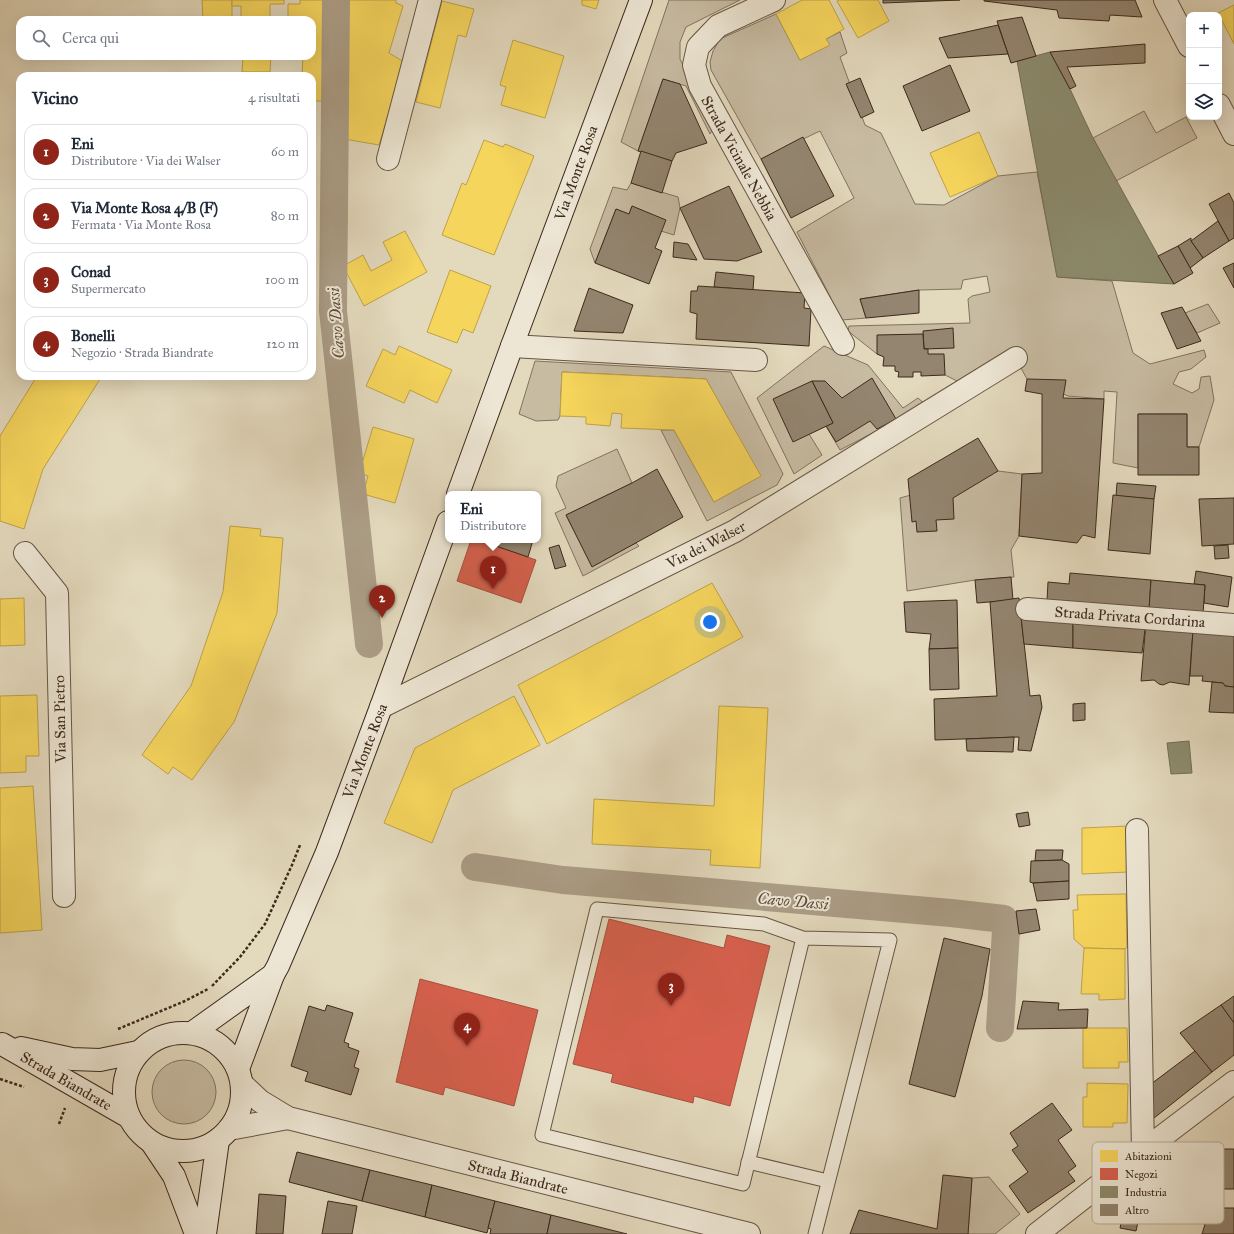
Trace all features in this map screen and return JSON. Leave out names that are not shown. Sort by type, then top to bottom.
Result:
[{"type":"street","points":[[388,159],[430,0]]},
{"type":"street","name":"Via Monte Rosa","points":[[459,491],[641,0]]},
{"type":"street","name":"Strada Vicinale Nebbia","points":[[774,0],[718,26],[698,47],[694,65],[700,86],[843,344]]},
{"type":"street","points":[[1165,0],[1186,40]]},
{"type":"street","points":[[1222,111],[1234,134]]},
{"type":"street","points":[[512,346],[756,360]]},
{"type":"street","name":"Via dei Walser","points":[[381,707],[735,531],[1016,358]]},
{"type":"street","name":"Via Monte Rosa","points":[[240,1076],[273,975],[327,852],[445,530]]},
{"type":"street","name":"Via San Pietro","points":[[25,553],[57,593],[64,896]]},
{"type":"street","name":"Strada Privata Cordarina","points":[[1027,609],[1234,625]]},
{"type":"street","points":[[1137,830],[1143,1142]]},
{"type":"street","name":"Via Monte Rosa","points":[[192,1033],[273,975]]},
{"type":"street","points":[[152,1143],[169,1149],[186,1151],[202,1148],[224,1134],[238,1115],[242,1100],[240,1076],[230,1055],[219,1045],[206,1037],[192,1033],[177,1033],[162,1036],[138,1052],[129,1067],[124,1083],[124,1101],[129,1117],[139,1132],[152,1143],[174,1176],[196,1234]]},
{"type":"street","name":"Strada Biandrate","points":[[1,1044],[72,1059],[100,1060],[138,1052]]},
{"type":"street","name":"Strada Biandrate","points":[[1,1044],[129,1117]]},
{"type":"street","name":"Strada Biandrate","points":[[240,1076],[260,1101],[288,1118],[711,1229],[749,1234]]},
{"type":"street","points":[[1155,1142],[1234,1082]]},
{"type":"street","name":"Strada Biandrate","points":[[224,1134],[288,1118]]},
{"type":"street","points":[[206,1234],[224,1134]]},
{"type":"street","points":[[1037,1234],[1092,1191]]},
{"type":"lane","points":[[803,938],[742,1184],[542,1135],[597,909],[764,924],[803,938],[890,940],[815,1234]]},
{"type":"lane","points":[[748,1162],[828,1181]]},
{"type":"path","points":[[115,1030],[185,1000],[211,987],[240,957],[265,924],[300,845]]},
{"type":"shaded area","points":[[669,0],[740,0],[686,27],[680,42],[680,59],[714,127],[710,134],[686,86],[663,79],[638,151],[621,142]]},
{"type":"shaded area","points":[[776,14],[800,60],[829,45],[826,39],[840,32],[847,53],[840,57],[865,125],[881,133],[915,204],[944,205],[998,176],[1037,172],[1057,277],[1112,281],[1133,353],[1150,364],[1204,350],[1206,357],[1191,369],[1179,372],[1173,384],[1192,393],[1199,389],[1201,377],[1210,376],[1214,400],[1199,447],[1187,447],[1187,414],[1138,414],[1138,468],[1113,463],[1117,392],[1104,391],[1104,399],[1068,396],[1027,379],[1016,359],[969,387],[945,375],[877,354],[848,331],[849,326],[970,323],[968,299],[972,296],[990,292],[987,276],[963,280],[961,289],[919,290],[860,299],[866,318],[842,320],[797,232],[854,198],[820,131],[761,159],[711,70],[710,62],[713,51],[720,39]]},
{"type":"shaded area","points":[[1144,111],[1156,133],[1186,117],[1186,120],[1188,120],[1197,138],[1116,181],[1093,138]]},
{"type":"shaded area","points":[[631,183],[678,197],[680,208],[674,235],[661,231],[665,220],[632,206],[629,214],[616,209],[595,263],[590,249],[613,187],[627,190]]},
{"type":"shaded area","points":[[1208,304],[1220,323],[1197,333],[1185,313]]},
{"type":"shaded area","points":[[824,346],[868,365],[903,408],[918,398],[926,405],[840,450],[826,426],[809,434],[822,455],[794,474],[757,398]]},
{"type":"shaded area","points":[[535,361],[731,372],[783,474],[777,485],[707,521],[661,430],[674,430],[714,502],[760,476],[706,379],[562,372],[560,416],[558,420],[536,421],[519,414]]},
{"type":"shaded area","points":[[617,449],[632,483],[566,515],[592,566],[636,543],[639,546],[583,576],[555,513],[566,508],[556,486],[558,476]]},
{"type":"shaded area","points":[[998,471],[1022,474],[1019,536],[1011,550],[1014,577],[975,580],[907,591],[900,498]]},
{"type":"shaded area","points":[[178,1060],[190,1060],[207,1069],[214,1080],[216,1092],[214,1104],[207,1115],[190,1124],[178,1124],[166,1119],[157,1110],[152,1098],[152,1086],[157,1074],[166,1065]]},
{"type":"shaded area","points":[[989,1177],[1020,1214],[995,1234],[968,1234],[972,1178]]},
{"type":"building: Abitazioni","points":[[202,0],[232,0],[232,16],[203,16]]},
{"type":"building: Abitazioni","points":[[232,0],[284,0],[284,4],[270,4],[270,16],[241,16],[241,6],[232,6]]},
{"type":"building: Abitazioni","points":[[300,0],[328,0],[327,101],[316,101],[316,72],[302,72],[303,60],[316,60],[316,16],[288,16],[288,4],[300,4]]},
{"type":"building: Abitazioni","points":[[340,0],[396,0],[396,3],[403,6],[389,53],[404,62],[379,145],[344,139],[346,135],[339,133]]},
{"type":"building: Abitazioni","points":[[582,0],[599,0],[596,9],[582,5]]},
{"type":"building: Abitazioni","points":[[802,0],[829,0],[844,29],[826,39],[830,45],[800,60],[776,14]]},
{"type":"building: Abitazioni","points":[[878,0],[889,21],[858,38],[837,1]]},
{"type":"building: Abitazioni","points":[[442,1],[474,9],[466,37],[458,35],[440,108],[416,102]]},
{"type":"building: Abitazioni","points":[[1234,5],[1234,44],[1222,21],[1222,12],[1220,12]]},
{"type":"building: Abitazioni","points":[[513,40],[564,56],[545,118],[501,105],[506,87],[500,85]]},
{"type":"building: Abitazioni","points":[[243,60],[271,60],[270,72],[242,72]]},
{"type":"building: Abitazioni","points":[[979,132],[998,176],[950,197],[930,153]]},
{"type":"building: Abitazioni","points":[[484,140],[503,147],[505,144],[534,156],[494,255],[442,235],[462,183],[466,185]]},
{"type":"building: Abitazioni","points":[[405,231],[427,272],[364,306],[343,266],[363,255],[371,271],[392,260],[383,242]]},
{"type":"building: Abitazioni","points":[[450,270],[491,286],[473,333],[463,329],[457,343],[427,332]]},
{"type":"building: Abitazioni","points":[[399,346],[452,370],[437,403],[410,390],[404,403],[366,386],[383,349],[395,355]]},
{"type":"building: Abitazioni","points":[[562,372],[706,379],[761,476],[714,502],[674,430],[621,428],[622,414],[612,413],[610,426],[586,424],[586,417],[560,416]]},
{"type":"building: Abitazioni","points":[[35,380],[99,380],[43,469],[24,529],[0,521],[0,436]]},
{"type":"building: Abitazioni","points":[[373,427],[414,439],[395,503],[363,494],[368,476],[359,473]]},
{"type":"building: Abitazioni","points":[[230,526],[261,529],[260,536],[283,538],[277,613],[234,722],[192,780],[173,767],[168,774],[142,755],[191,686],[223,592]]},
{"type":"building: Abitazioni","points":[[712,583],[743,637],[547,744],[518,685]]},
{"type":"building: Abitazioni","points":[[24,598],[25,645],[0,646],[0,599]]},
{"type":"building: Abitazioni","points":[[37,695],[39,756],[26,756],[26,772],[0,773],[0,696]]},
{"type":"building: Abitazioni","points":[[514,696],[540,745],[453,790],[432,843],[384,823],[415,748]]},
{"type":"building: Abitazioni","points":[[719,706],[768,708],[760,868],[710,865],[711,850],[592,844],[594,799],[714,806]]},
{"type":"building: Abitazioni","points":[[33,786],[42,930],[0,933],[0,788]]},
{"type":"building: Abitazioni","points":[[1128,826],[1128,872],[1082,874],[1082,828]]},
{"type":"building: Abitazioni","points":[[1126,894],[1127,947],[1125,949],[1084,948],[1074,939],[1073,910],[1078,910],[1077,895]]},
{"type":"building: Abitazioni","points":[[1084,948],[1125,949],[1125,999],[1099,1000],[1099,994],[1081,994]]},
{"type":"building: Abitazioni","points":[[1083,1028],[1127,1028],[1128,1062],[1119,1062],[1119,1068],[1083,1068]]},
{"type":"building: Abitazioni","points":[[1087,1083],[1128,1084],[1127,1123],[1113,1123],[1113,1127],[1083,1127],[1083,1097],[1087,1097]]},
{"type":"building: Negozi","points":[[470,543],[488,543],[536,560],[521,603],[457,581]]},
{"type":"building: Negozi","points":[[609,919],[724,948],[727,935],[770,946],[730,1106],[694,1096],[693,1103],[611,1082],[613,1074],[573,1064]]},
{"type":"building: Negozi","points":[[420,979],[538,1010],[514,1106],[445,1087],[443,1095],[396,1082]]},
{"type":"building: Industria","points":[[1050,52],[1070,89],[1093,138],[1174,284],[1057,277],[1017,61]]},
{"type":"building: Industria","points":[[1189,741],[1192,773],[1171,774],[1167,743]]},
{"type":"building: Altro","points":[[883,0],[960,0],[883,3]]},
{"type":"building: Altro","points":[[984,0],[1135,0],[1142,17],[1110,15],[1109,21],[1059,18],[1057,10]]},
{"type":"building: Altro","points":[[1022,17],[1036,56],[1011,63],[997,21]]},
{"type":"building: Altro","points":[[998,25],[1008,54],[948,58],[939,38]]},
{"type":"building: Altro","points":[[1145,44],[1145,63],[1067,67],[1076,86],[1070,89],[1050,52]]},
{"type":"building: Altro","points":[[950,65],[970,111],[922,131],[903,86]]},
{"type":"building: Altro","points":[[860,78],[874,112],[861,118],[846,84]]},
{"type":"building: Altro","points":[[663,79],[680,84],[707,143],[676,153],[672,161],[638,151]]},
{"type":"building: Altro","points":[[803,137],[834,196],[791,218],[761,159]]},
{"type":"building: Altro","points":[[641,151],[672,161],[662,193],[631,183]]},
{"type":"building: Altro","points":[[729,186],[762,252],[737,261],[704,259],[680,208]]},
{"type":"building: Altro","points":[[1229,193],[1234,203],[1234,238],[1229,241],[1209,204]]},
{"type":"building: Altro","points":[[632,206],[666,220],[655,248],[662,251],[649,284],[595,263],[616,209],[629,214]]},
{"type":"building: Altro","points":[[1218,221],[1229,241],[1203,258],[1191,241]]},
{"type":"building: Altro","points":[[1191,238],[1191,241],[1203,258],[1190,268],[1178,246]]},
{"type":"building: Altro","points":[[674,242],[688,244],[697,260],[673,257]]},
{"type":"building: Altro","points":[[1178,246],[1193,273],[1174,284],[1158,256]]},
{"type":"building: Altro","points":[[1234,263],[1234,288],[1223,268]]},
{"type":"building: Altro","points":[[716,272],[754,276],[753,290],[714,287]]},
{"type":"building: Altro","points":[[698,286],[805,293],[804,308],[811,309],[809,346],[696,339],[697,314],[690,312],[691,291],[697,291]]},
{"type":"building: Altro","points":[[589,288],[633,305],[623,333],[574,331]]},
{"type":"building: Altro","points":[[919,290],[919,313],[866,318],[860,299]]},
{"type":"building: Altro","points":[[1182,307],[1201,341],[1177,349],[1161,313]]},
{"type":"building: Altro","points":[[953,328],[954,348],[924,349],[923,331]]},
{"type":"building: Altro","points":[[923,334],[924,349],[928,349],[928,354],[944,354],[945,375],[921,376],[921,372],[913,372],[913,377],[898,377],[899,372],[895,371],[895,366],[883,366],[884,357],[877,354],[877,335]]},
{"type":"building: Altro","points":[[872,378],[896,419],[877,429],[870,421],[836,442],[826,426],[833,423],[812,381],[825,381],[842,398]]},
{"type":"building: Altro","points":[[1027,379],[1066,380],[1063,398],[1104,399],[1095,538],[1083,535],[1077,543],[1019,536],[1022,474],[1042,473],[1042,394],[1025,391]]},
{"type":"building: Altro","points":[[812,381],[833,423],[793,442],[773,399]]},
{"type":"building: Altro","points":[[1138,414],[1187,414],[1187,447],[1199,447],[1199,475],[1138,475]]},
{"type":"building: Altro","points":[[978,438],[998,471],[953,498],[954,519],[936,520],[937,531],[917,532],[916,521],[912,522],[908,479]]},
{"type":"building: Altro","points":[[657,469],[683,517],[592,567],[566,515],[632,483]]},
{"type":"building: Altro","points":[[1117,483],[1156,486],[1154,499],[1116,496]]},
{"type":"building: Altro","points":[[1113,495],[1154,499],[1150,554],[1108,550]]},
{"type":"building: Altro","points":[[1234,498],[1234,544],[1202,546],[1199,499]]},
{"type":"building: Altro","points":[[497,543],[532,543],[528,557],[496,546]]},
{"type":"building: Altro","points":[[559,545],[566,566],[555,569],[549,548]]},
{"type":"building: Altro","points":[[1228,545],[1229,558],[1215,559],[1214,546]]},
{"type":"building: Altro","points":[[1196,571],[1232,577],[1228,607],[1204,603],[1205,585],[1194,584]]},
{"type":"building: Altro","points":[[1070,573],[1151,580],[1149,610],[1047,601],[1048,582],[1069,584]]},
{"type":"building: Altro","points":[[1011,577],[1013,600],[977,603],[975,580]]},
{"type":"building: Altro","points":[[1151,580],[1205,585],[1203,614],[1149,610]]},
{"type":"building: Altro","points":[[1019,598],[1030,696],[1040,695],[1042,707],[1031,751],[1018,750],[1019,737],[935,740],[934,699],[997,696],[990,602]]},
{"type":"building: Altro","points":[[957,600],[958,648],[929,649],[931,634],[906,632],[904,602]]},
{"type":"building: Altro","points":[[1021,617],[1073,619],[1073,648],[1024,644]]},
{"type":"building: Altro","points":[[1073,619],[1146,622],[1142,653],[1073,648]]},
{"type":"building: Altro","points":[[1146,622],[1193,630],[1189,685],[1170,682],[1163,685],[1154,680],[1141,681]]},
{"type":"building: Altro","points":[[1193,630],[1234,632],[1234,687],[1225,686],[1223,683],[1202,681],[1203,676],[1190,676]]},
{"type":"building: Altro","points":[[958,648],[959,689],[930,690],[929,649]]},
{"type":"building: Altro","points":[[1212,682],[1223,683],[1225,686],[1234,687],[1234,713],[1209,712]]},
{"type":"building: Altro","points":[[1085,703],[1085,720],[1073,721],[1073,704]]},
{"type":"building: Altro","points":[[1014,737],[1013,752],[967,751],[966,739]]},
{"type":"building: Altro","points":[[1028,812],[1030,825],[1019,827],[1016,814]]},
{"type":"building: Altro","points":[[1036,850],[1063,850],[1062,860],[1035,861]]},
{"type":"building: Altro","points":[[1062,860],[1069,864],[1069,881],[1030,882],[1031,861]]},
{"type":"building: Altro","points":[[1069,881],[1069,899],[1037,901],[1033,883]]},
{"type":"building: Altro","points":[[1036,909],[1040,930],[1019,934],[1016,911]]},
{"type":"building: Altro","points":[[944,938],[990,949],[982,996],[955,1097],[909,1084]]},
{"type":"building: Altro","points":[[1234,996],[1234,1023],[1221,1005]]},
{"type":"building: Altro","points":[[1023,1001],[1059,1003],[1058,1010],[1088,1009],[1087,1028],[1017,1029]]},
{"type":"building: Altro","points":[[327,1005],[353,1013],[344,1042],[349,1044],[348,1047],[359,1051],[354,1067],[359,1069],[351,1095],[305,1081],[308,1072],[291,1066],[309,1006],[325,1011]]},
{"type":"building: Altro","points":[[1221,1005],[1234,1023],[1234,1055],[1212,1072],[1180,1033]]},
{"type":"building: Altro","points":[[1195,1051],[1212,1072],[1149,1122],[1147,1087]]},
{"type":"building: Altro","points":[[1052,1103],[1072,1130],[1058,1140],[1076,1166],[1068,1172],[1075,1181],[1028,1213],[1009,1186],[1028,1172],[1012,1150],[1018,1146],[1010,1133]]},
{"type":"building: Altro","points":[[1224,1149],[1234,1149],[1234,1189],[1224,1189]]},
{"type":"building: Altro","points":[[297,1152],[370,1170],[362,1201],[289,1182]]},
{"type":"building: Altro","points":[[370,1170],[432,1185],[425,1217],[362,1201]]},
{"type":"building: Altro","points":[[943,1175],[972,1178],[968,1234],[850,1234],[859,1210],[937,1229]]},
{"type":"building: Altro","points":[[432,1185],[495,1201],[487,1233],[425,1217]]},
{"type":"building: Altro","points":[[259,1194],[286,1196],[283,1234],[256,1234]]},
{"type":"building: Altro","points":[[328,1201],[357,1206],[352,1234],[322,1234]]},
{"type":"building: Altro","points":[[495,1201],[551,1215],[547,1234],[490,1234],[491,1229],[488,1228]]},
{"type":"building: Altro","points":[[1224,1208],[1234,1208],[1234,1234],[1202,1234],[1205,1224],[1224,1224]]},
{"type":"building: Altro","points":[[551,1215],[627,1234],[547,1234]]},
{"type":"building: Altro","points":[[1121,1224],[1138,1224],[1136,1231],[1120,1228]]},
{"type":"waterway","name":"Cavo Dassi","points":[[336,0],[333,311],[369,644]]},
{"type":"waterway","name":"Cavo Dassi","points":[[475,867],[563,880],[951,913],[1004,919],[1006,930],[1000,1028]]},
{"type":"place","name":"Eni","points":[[493,589]]},
{"type":"place","name":"Via Monte Rosa 4/B (F)","points":[[382,618]]},
{"type":"place","name":"Conad","points":[[671,1006]]},
{"type":"place","name":"Bonelli","points":[[467,1046]]}]
